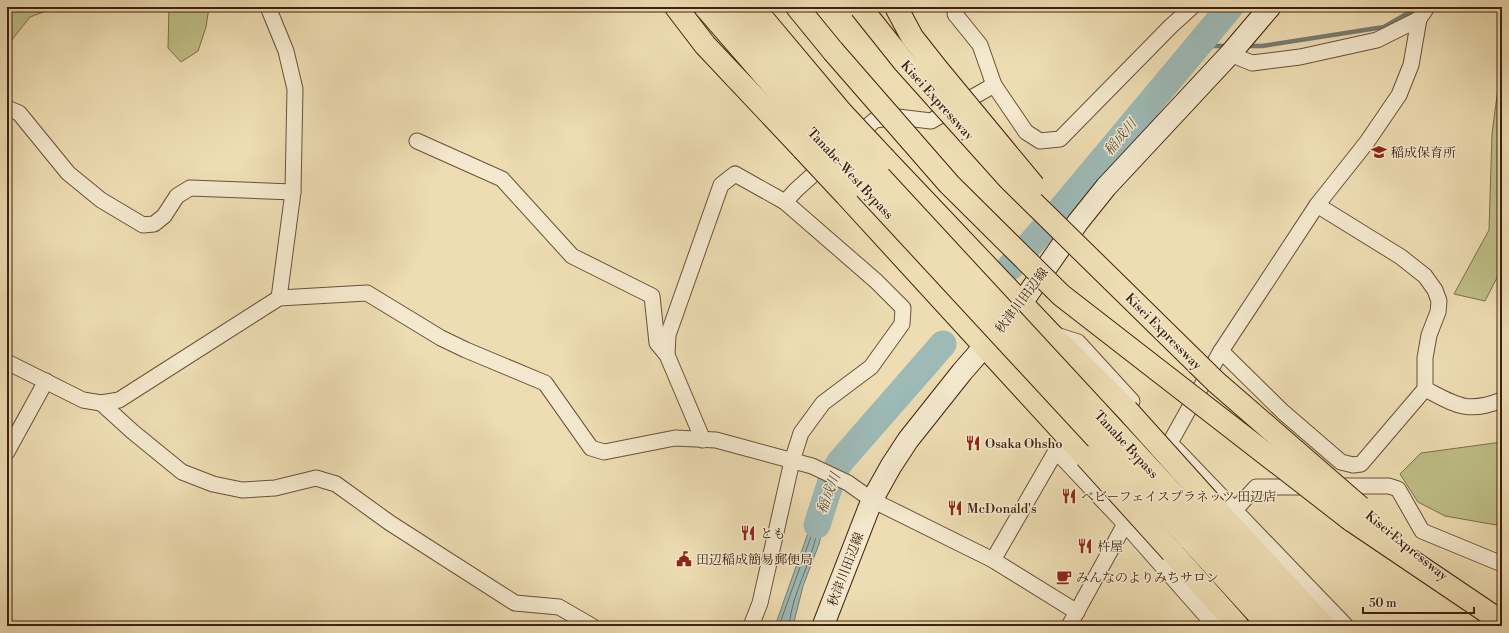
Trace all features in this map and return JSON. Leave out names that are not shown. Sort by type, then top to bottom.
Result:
[{"type":"highway","points":[[676,7],[705,45],[823,130],[886,159],[1003,325],[1086,457],[1238,626]]},
{"type":"highway","name":"Tanabe-West Bypass","points":[[704,7],[823,130],[1003,325]]},
{"type":"highway","name":"Tanabe-West Bypass","points":[[729,7],[756,40],[823,130]]},
{"type":"highway","points":[[753,7],[823,130],[846,195],[1003,325],[1050,333],[1226,510],[1324,626]]},
{"type":"highway","points":[[797,7],[833,51],[949,184],[1061,295],[1355,514],[1502,621]]},
{"type":"highway","points":[[896,7],[912,37],[1039,192],[1077,246]]},
{"type":"highway","name":"Kisei Expressway","points":[[860,8],[904,62],[1009,179],[1216,382],[1355,514]]},
{"type":"highway","name":"Tanabe Bypass","points":[[1003,325],[1195,531],[1296,626]]},
{"type":"highway","name":"Tanabe Bypass","points":[[1195,531],[1269,626]]},
{"type":"main road","name":"秋津川田辺線","points":[[823,626],[872,500],[891,466],[908,440],[962,372],[1003,325],[1078,222],[1106,187],[1230,54],[1270,7]]},
{"type":"street","points":[[268,7],[286,51],[295,89],[293,192],[279,298]]},
{"type":"street","points":[[955,14],[980,45],[994,85],[1026,132],[1040,141],[1060,139],[1171,26],[1192,7]]},
{"type":"street","points":[[1230,54],[1252,63],[1300,57],[1377,40],[1423,13]]},
{"type":"street","points":[[1069,626],[1221,351],[1317,205],[1367,142],[1399,95],[1411,65],[1423,13]]},
{"type":"street","points":[[785,202],[796,190],[875,120],[898,117],[931,121],[994,85]]},
{"type":"street","points":[[7,108],[19,113],[68,174],[101,200],[143,225],[154,224],[164,216],[178,196],[190,188],[293,192]]},
{"type":"street","points":[[417,141],[502,179],[572,256],[652,296],[657,343],[667,355],[703,440]]},
{"type":"street","points":[[667,355],[668,335],[721,185],[735,174],[785,202],[876,281],[903,308],[902,324],[871,367],[823,403],[801,433],[792,461],[760,603],[751,626]]},
{"type":"street","points":[[1221,351],[1283,412],[1341,462],[1353,465],[1361,464],[1425,389],[1425,358],[1429,335],[1438,312],[1439,301],[1435,290],[1424,276],[1401,257],[1317,205]]},
{"type":"street","points":[[7,362],[83,400],[101,403],[119,400],[279,298],[367,293],[440,338],[545,383],[591,448],[604,452],[675,438],[716,440],[812,466],[848,483],[872,500],[993,560],[1077,612]]},
{"type":"street","points":[[1050,333],[1078,342],[1170,443],[1226,510],[1346,626]]},
{"type":"street","points":[[7,452],[46,381]]},
{"type":"street","points":[[1425,389],[1454,405],[1477,408],[1502,400]]},
{"type":"street","points":[[101,403],[133,432],[182,472],[213,484],[242,490],[275,488],[316,478],[336,484],[390,523],[515,603],[559,607],[592,626]]},
{"type":"street","points":[[993,560],[1056,451],[1125,524],[1215,626]]},
{"type":"street","points":[[1226,510],[1256,487],[1389,486],[1398,489],[1422,531],[1502,564]]},
{"type":"green space","points":[[7,7],[57,7],[30,17],[7,46]]},
{"type":"green space","points":[[169,7],[209,7],[206,27],[198,51],[181,62],[168,48]]},
{"type":"green space","points":[[1502,57],[1502,268],[1485,301],[1454,294],[1489,230],[1492,134]]},
{"type":"green space","points":[[1502,442],[1502,526],[1445,516],[1418,502],[1400,474],[1421,453]]},
{"type":"water","points":[[824,488],[831,490],[819,544],[803,586],[793,626],[775,626]]},
{"type":"waterway","name":"稲成川","points":[[1010,267],[1063,207],[1230,7]]},
{"type":"waterway","points":[[1245,46],[1262,46],[1384,27],[1410,12]]},
{"type":"waterway","points":[[1197,46],[1227,46]]},
{"type":"waterway","name":"稲成川","points":[[817,525],[834,472],[840,462],[943,344]]},
{"type":"place","name":"稲成保育所","points":[[1379,152]]},
{"type":"place","name":"Osaka Ohsho","points":[[973,443]]},
{"type":"place","name":"ベビーフェイスプラネッツ 田辺店","points":[[1069,496]]},
{"type":"place","name":"McDonald's","points":[[955,508]]},
{"type":"place","name":"とも","points":[[748,533]]},
{"type":"place","name":"杵屋","points":[[1085,546]]},
{"type":"place","name":"田辺稲成簡易郵便局","points":[[684,559]]},
{"type":"place","name":"みんなのよりみちサロン","points":[[1064,577]]}]
